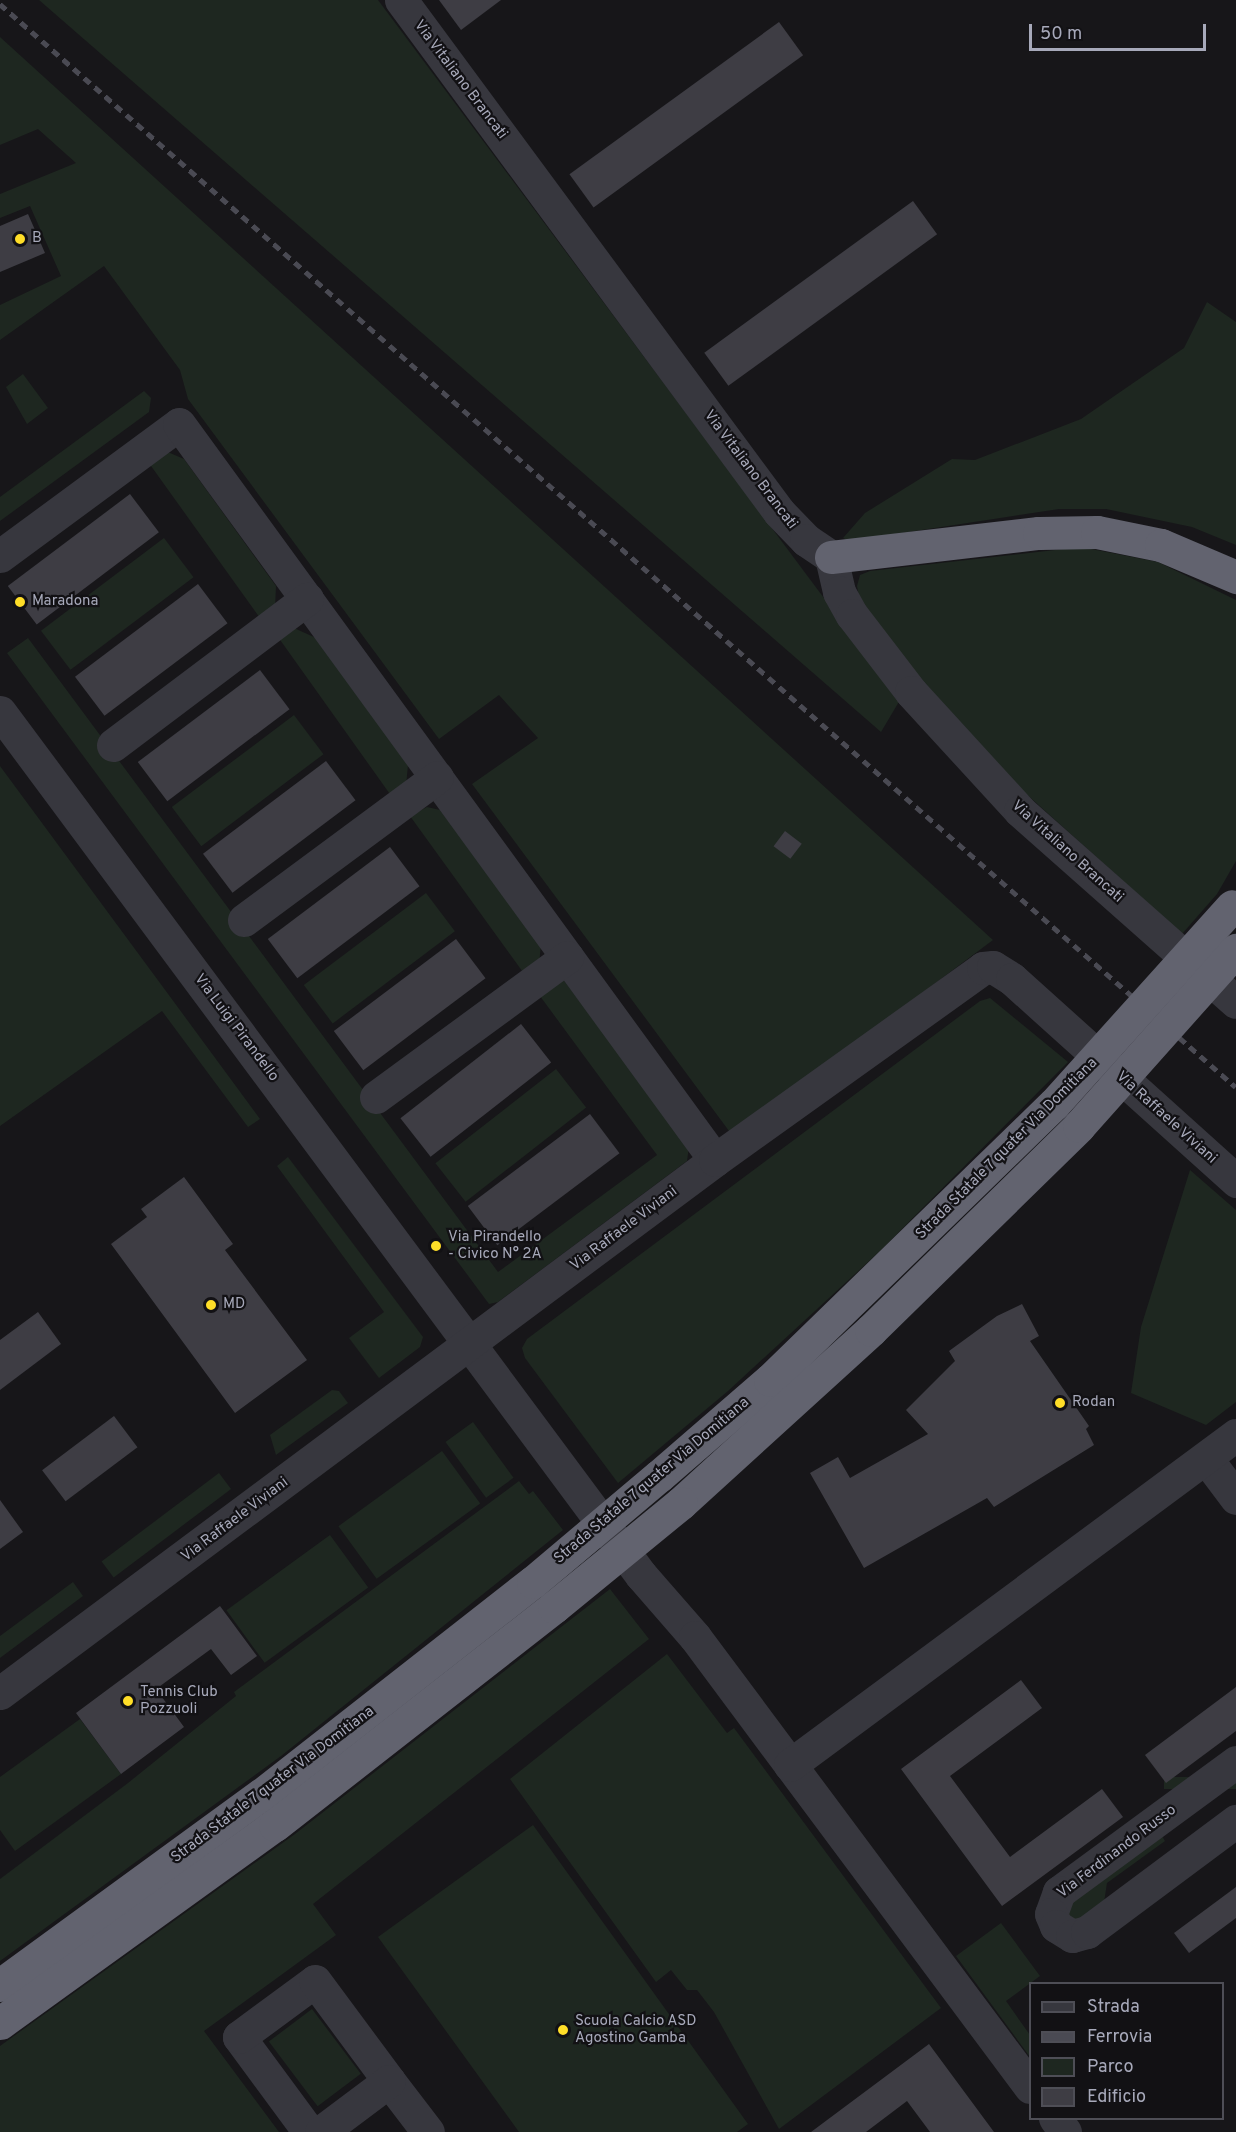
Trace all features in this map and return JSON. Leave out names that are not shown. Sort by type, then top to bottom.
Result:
[{"type":"highway","points":[[831,557],[1039,533],[1097,532],[1161,545],[1236,577]]},
{"type":"highway","name":"Strada Statale 7 quater Via Domitiana","points":[[0,1984],[261,1795],[533,1582],[770,1380],[1054,1104],[1234,904]]},
{"type":"highway","name":"Strada Statale 7 quater Via Domitiana","points":[[0,2023],[275,1825],[554,1607],[681,1503],[871,1330],[1079,1126],[1236,950]]},
{"type":"street","name":"Via Vitaliano Brancati","points":[[400,0],[779,512],[806,540],[831,557],[839,592],[852,615],[959,748],[1020,811],[1236,1002]]},
{"type":"street","points":[[0,556],[179,424],[716,1160]]},
{"type":"street","points":[[113,745],[307,599]]},
{"type":"street","name":"Via Luigi Pirandello","points":[[0,712],[641,1575],[695,1637],[1029,2086]]},
{"type":"street","points":[[244,920],[436,777]]},
{"type":"street","points":[[376,1097],[567,957]]},
{"type":"street","name":"Via Raffaele Viviani","points":[[0,1692],[973,972],[993,967],[1012,979],[1236,1181]]},
{"type":"street","points":[[790,1765],[1236,1435]]},
{"type":"street","points":[[1206,1458],[1236,1498]]},
{"type":"street","name":"Via Ferdinando Russo","points":[[1236,1762],[1059,1892],[1050,1914],[1056,1926],[1072,1936],[1087,1932],[1236,1821]]},
{"type":"street","points":[[1159,1819],[1187,1857]]},
{"type":"street","points":[[309,2132],[239,2037],[315,1982],[428,2132]]},
{"type":"street","points":[[321,2132],[389,2081]]},
{"type":"green space","points":[[39,0],[378,0],[900,700],[881,732]]},
{"type":"green space","points":[[0,37],[993,940],[732,1135],[472,784],[538,738],[499,695],[439,739],[188,399],[180,370],[104,266],[0,340],[0,305],[61,276],[30,206],[0,218],[0,194],[76,163],[38,129],[0,145]]},
{"type":"green space","points":[[1207,302],[1236,322],[1236,545],[1192,527],[1106,509],[1059,509],[850,541],[843,538],[865,513],[952,459],[975,460],[1081,419],[1184,348]]},
{"type":"green space","points":[[23,374],[48,408],[27,424],[6,387]]},
{"type":"green space","points":[[144,391],[151,398],[149,412],[0,521],[0,497]]},
{"type":"green space","points":[[163,450],[184,459],[276,586],[275,608],[260,618],[146,459]]},
{"type":"green space","points":[[164,538],[193,577],[70,670],[41,631]]},
{"type":"green space","points":[[1081,547],[1158,562],[1236,600],[1236,861],[1217,894],[1182,934],[1004,774],[911,669],[859,597],[857,586],[860,575],[870,571]]},
{"type":"green space","points":[[294,628],[316,638],[408,765],[406,786],[392,797],[278,637]]},
{"type":"green space","points":[[28,638],[498,1272],[657,1155],[537,992],[563,979],[689,1147],[687,1161],[498,1302],[489,1304],[7,653]]},
{"type":"green space","points":[[294,715],[323,754],[201,846],[172,807]]},
{"type":"green space","points":[[0,766],[260,1119],[248,1127],[162,1011],[0,1126]]},
{"type":"green space","points":[[427,807],[440,810],[541,944],[539,965],[525,975],[410,816]]},
{"type":"green space","points":[[426,893],[455,931],[333,1023],[304,985]]},
{"type":"green space","points":[[990,998],[1068,1062],[880,1251],[728,1391],[618,1483],[525,1358],[522,1348],[527,1339],[980,1001]]},
{"type":"green space","points":[[556,1069],[586,1108],[466,1202],[435,1163]]},
{"type":"green space","points":[[288,1157],[423,1337],[420,1347],[379,1378],[349,1338],[384,1312],[277,1166]]},
{"type":"green space","points":[[1190,1170],[1236,1210],[1236,1402],[1206,1425],[1131,1393],[1141,1327]]},
{"type":"green space","points":[[332,1390],[339,1391],[348,1403],[276,1455],[270,1435]]},
{"type":"green space","points":[[473,1422],[514,1478],[486,1498],[445,1442]]},
{"type":"green space","points":[[442,1451],[480,1504],[377,1579],[338,1526]]},
{"type":"green space","points":[[219,1473],[231,1489],[114,1577],[102,1561]]},
{"type":"green space","points":[[519,1481],[529,1494],[533,1491],[563,1530],[281,1756],[0,1961],[0,1879],[128,1783],[236,1696],[234,1692]]},
{"type":"green space","points":[[330,1535],[368,1588],[265,1663],[226,1610]]},
{"type":"green space","points":[[73,1582],[83,1596],[0,1658],[0,1636]]},
{"type":"green space","points":[[610,1589],[649,1639],[313,1904],[336,1935],[204,2031],[279,2132],[0,2132],[0,2046],[295,1834]]},
{"type":"green space","points":[[667,1654],[727,1733],[734,1728],[941,2008],[779,2129],[714,2012],[697,1990],[687,1990],[671,1970],[656,1982],[510,1779]]},
{"type":"green space","points":[[80,1719],[121,1774],[15,1851],[0,1830],[0,1777]]},
{"type":"green space","points":[[1164,1777],[1236,1777],[1236,1789],[1164,1789]]},
{"type":"green space","name":"Scuola Calcio ASD Agostino Gamba","points":[[533,1825],[748,2124],[737,2132],[519,2132],[378,1937]]},
{"type":"green space","points":[[1160,1833],[1165,1841],[1107,1883],[1103,1909],[1082,1925],[1067,1916],[1065,1901]]},
{"type":"green space","points":[[1001,1923],[1040,1976],[1006,2001],[1029,2034],[1029,2056],[956,1956]]},
{"type":"green space","points":[[312,2009],[361,2074],[318,2106],[269,2041]]},
{"type":"building","points":[[439,0],[501,0],[461,30]]},
{"type":"building","points":[[779,22],[803,55],[594,207],[569,174]]},
{"type":"building","points":[[913,201],[937,234],[728,386],[704,353]]},
{"type":"building","name":"B","points":[[28,214],[45,253],[0,272],[0,226]]},
{"type":"building","points":[[130,494],[159,532],[37,624],[8,586]]},
{"type":"building","points":[[198,584],[227,623],[104,716],[75,677]]},
{"type":"building","points":[[260,670],[289,709],[167,801],[138,762]]},
{"type":"building","points":[[326,761],[355,800],[232,893],[203,854]]},
{"type":"building","points":[[785,831],[802,844],[790,859],[774,846]]},
{"type":"building","points":[[390,847],[419,886],[297,978],[268,939]]},
{"type":"building","points":[[456,939],[485,978],[363,1070],[334,1031]]},
{"type":"building","points":[[521,1024],[551,1063],[431,1157],[400,1118]]},
{"type":"building","points":[[590,1114],[619,1153],[497,1245],[468,1206]]},
{"type":"building","name":"MD","points":[[184,1177],[233,1244],[225,1250],[307,1360],[235,1413],[111,1244],[147,1217],[141,1209]]},
{"type":"building","points":[[1022,1304],[1039,1336],[1030,1341],[1089,1426],[1086,1429],[1094,1445],[994,1507],[987,1498],[864,1568],[810,1473],[838,1457],[850,1478],[928,1434],[906,1410],[955,1361],[949,1351],[997,1316]]},
{"type":"building","points":[[38,1312],[61,1344],[0,1390],[0,1340]]},
{"type":"building","points":[[114,1416],[137,1447],[66,1501],[42,1470]]},
{"type":"building","points":[[0,1500],[23,1532],[0,1549]]},
{"type":"building","name":"Tennis Club Pozzuoli","points":[[220,1606],[257,1656],[231,1675],[211,1649],[156,1689],[184,1727],[121,1774],[76,1713]]},
{"type":"building","points":[[1021,1680],[1042,1708],[950,1776],[1010,1857],[1102,1789],[1123,1817],[1002,1906],[901,1769]]},
{"type":"building","points":[[1236,1687],[1236,1731],[1166,1783],[1145,1755]]},
{"type":"building","points":[[1236,1887],[1236,1918],[1189,1953],[1174,1933]]},
{"type":"building","points":[[929,2044],[994,2132],[930,2132],[907,2101],[866,2132],[811,2132]]},
{"type":"railway","points":[[0,4],[1236,1087]]},
{"type":"place","name":"B","points":[[20,239]]},
{"type":"place","name":"Maradona","points":[[20,602]]},
{"type":"place","name":"Via Pirandello - Civico N° 2A","points":[[436,1246]]},
{"type":"place","name":"MD","points":[[211,1305]]},
{"type":"place","name":"Rodan","points":[[1060,1403]]},
{"type":"place","name":"Tennis Club Pozzuoli","points":[[128,1701]]},
{"type":"place","name":"Scuola Calcio ASD Agostino Gamba","points":[[563,2030]]}]
